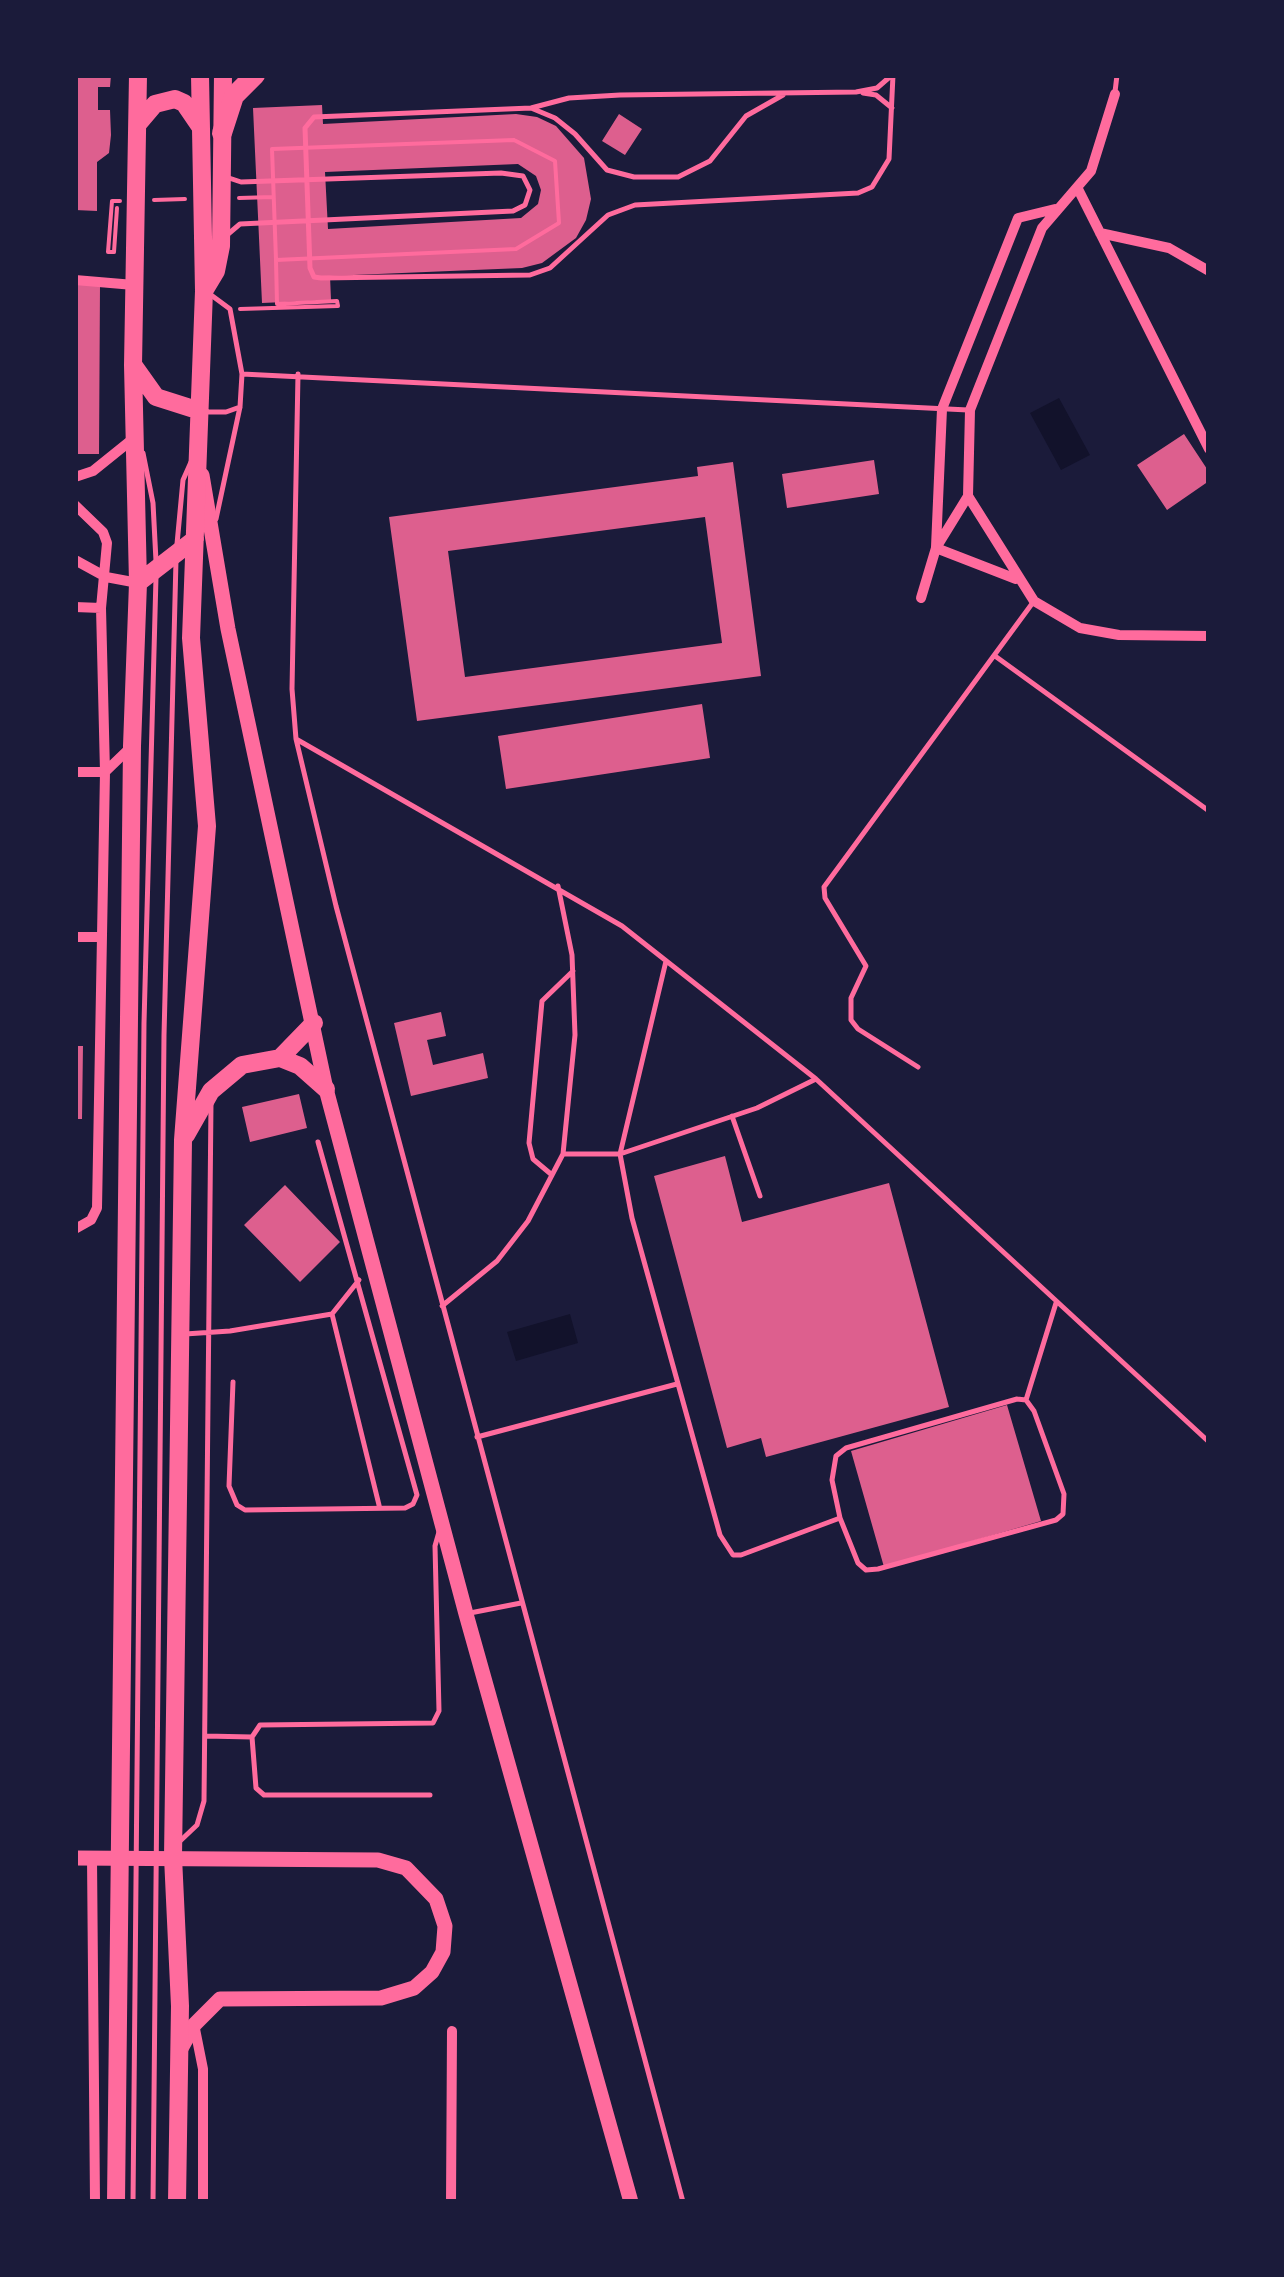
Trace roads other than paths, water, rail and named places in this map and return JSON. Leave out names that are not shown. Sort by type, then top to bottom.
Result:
[{"type":"highway","points":[[222,133],[234,96],[255,75]]},
{"type":"main road","points":[[116,2202],[130,1857],[132,746],[138,583],[133,366],[138,75]]},
{"type":"main road","points":[[190,75],[200,100]]},
{"type":"main road","points":[[200,75],[204,291],[198,452],[204,541],[326,1088],[466,1614],[631,2202]]},
{"type":"main road","points":[[204,291],[216,270],[221,246],[223,75]]},
{"type":"main road","points":[[137,125],[154,104],[175,99],[184,103],[199,125]]},
{"type":"main road","points":[[133,366],[156,397],[200,411]]},
{"type":"main road","points":[[138,583],[176,553],[204,541]]},
{"type":"main road","points":[[177,2202],[180,2006],[168,1854],[183,1140],[206,842],[192,669],[204,541]]},
{"type":"main road","points":[[280,1058],[314,1022]]},
{"type":"main road","points":[[183,1140],[211,1090],[242,1065],[280,1058],[300,1066],[326,1088]]},
{"type":"main road","points":[[84,1858],[168,1854],[378,1860],[406,1868],[421,1879],[436,1899],[444,1926],[443,1952],[432,1972],[414,1988],[381,1998],[220,1999],[194,2025],[180,2052]]},
{"type":"street","points":[[921,598],[936,548],[968,496],[970,410],[1042,228],[1092,171],[1115,94]]},
{"type":"street","points":[[1078,189],[1209,449]]},
{"type":"street","points":[[936,548],[934,521],[942,409],[1018,218],[1055,209]]},
{"type":"street","points":[[1100,233],[1169,248],[1209,271]]},
{"type":"street","points":[[75,280],[134,285]]},
{"type":"street","points":[[75,477],[93,471],[134,437]]},
{"type":"street","points":[[968,496],[1034,601],[1080,628],[1119,635],[1209,636]]},
{"type":"street","points":[[75,505],[106,537],[101,608],[104,772],[98,1208],[78,1228]]},
{"type":"street","points":[[936,548],[1018,580]]},
{"type":"street","points":[[75,560],[106,576],[138,583]]},
{"type":"street","points":[[75,606],[101,608]]},
{"type":"street","points":[[75,772],[104,772],[132,746]]},
{"type":"street","points":[[75,937],[100,937]]},
{"type":"street","points":[[84,1858],[95,2202]]},
{"type":"street","points":[[180,2006],[194,2025],[203,2069],[203,2202]]},
{"type":"street","points":[[451,2202],[452,2031]]},
{"type":"lane","points":[[892,75],[894,110],[889,159],[872,187],[858,194],[636,204],[608,215],[550,268],[530,275],[314,276],[305,128],[314,117],[531,108],[569,98],[620,95],[856,92],[876,88],[892,75]]},
{"type":"lane","points":[[1115,94],[1117,75]]},
{"type":"lane","points":[[856,92],[876,95],[894,110]]},
{"type":"lane","points":[[531,108],[554,118],[575,134],[607,170],[634,177],[678,177],[710,161],[746,116],[786,94]]},
{"type":"lane","points":[[221,246],[240,224],[512,211],[526,205],[530,190],[523,176],[500,173],[240,182],[229,179],[222,167]]},
{"type":"lane","points":[[204,291],[217,296],[230,309],[242,374],[240,407],[204,541]]},
{"type":"lane","points":[[242,374],[970,410]]},
{"type":"lane","points":[[298,374],[292,689],[296,739],[442,1306],[683,2202]]},
{"type":"lane","points":[[200,411],[226,412],[240,407]]},
{"type":"lane","points":[[132,2202],[130,1857],[156,568],[153,503],[146,464],[134,437]]},
{"type":"lane","points":[[153,2202],[168,1854],[164,1035],[176,553],[183,480],[198,452]]},
{"type":"lane","points":[[918,1067],[858,1029],[851,1020],[851,998],[866,966],[824,898],[824,887],[1034,601]]},
{"type":"lane","points":[[995,656],[1209,811]]},
{"type":"lane","points":[[296,739],[622,926],[816,1079],[1209,1442]]},
{"type":"lane","points":[[442,1306],[496,1260],[528,1221],[563,1154],[575,1058],[573,971],[558,886]]},
{"type":"lane","points":[[666,961],[620,1154],[632,1218],[720,1535],[733,1555],[840,1518]]},
{"type":"lane","points":[[553,1176],[533,1159],[529,1143],[540,1019],[542,1001],[573,971]]},
{"type":"lane","points":[[563,1154],[620,1154],[732,1116],[816,1079]]},
{"type":"lane","points":[[168,1854],[197,1825],[202,1813],[211,1090]]},
{"type":"lane","points":[[732,1116],[760,1196]]},
{"type":"lane","points":[[234,1382],[229,1486],[237,1505],[245,1510],[405,1508],[417,1495],[318,1142]]},
{"type":"lane","points":[[180,1334],[332,1314],[358,1280]]},
{"type":"lane","points":[[1026,1400],[1056,1303]]},
{"type":"lane","points":[[332,1314],[379,1506]]},
{"type":"lane","points":[[477,1437],[678,1383]]},
{"type":"lane","points":[[1017,1399],[1026,1400],[1034,1410],[1064,1494],[1063,1514],[1056,1520],[866,1570],[858,1564],[840,1518],[831,1467],[846,1448],[1017,1399]]},
{"type":"lane","points":[[430,1795],[264,1795],[256,1788],[252,1737],[260,1725],[427,1726],[438,1718],[435,1546],[442,1525]]},
{"type":"lane","points":[[466,1614],[522,1603]]},
{"type":"lane","points":[[205,1736],[252,1737]]}]
